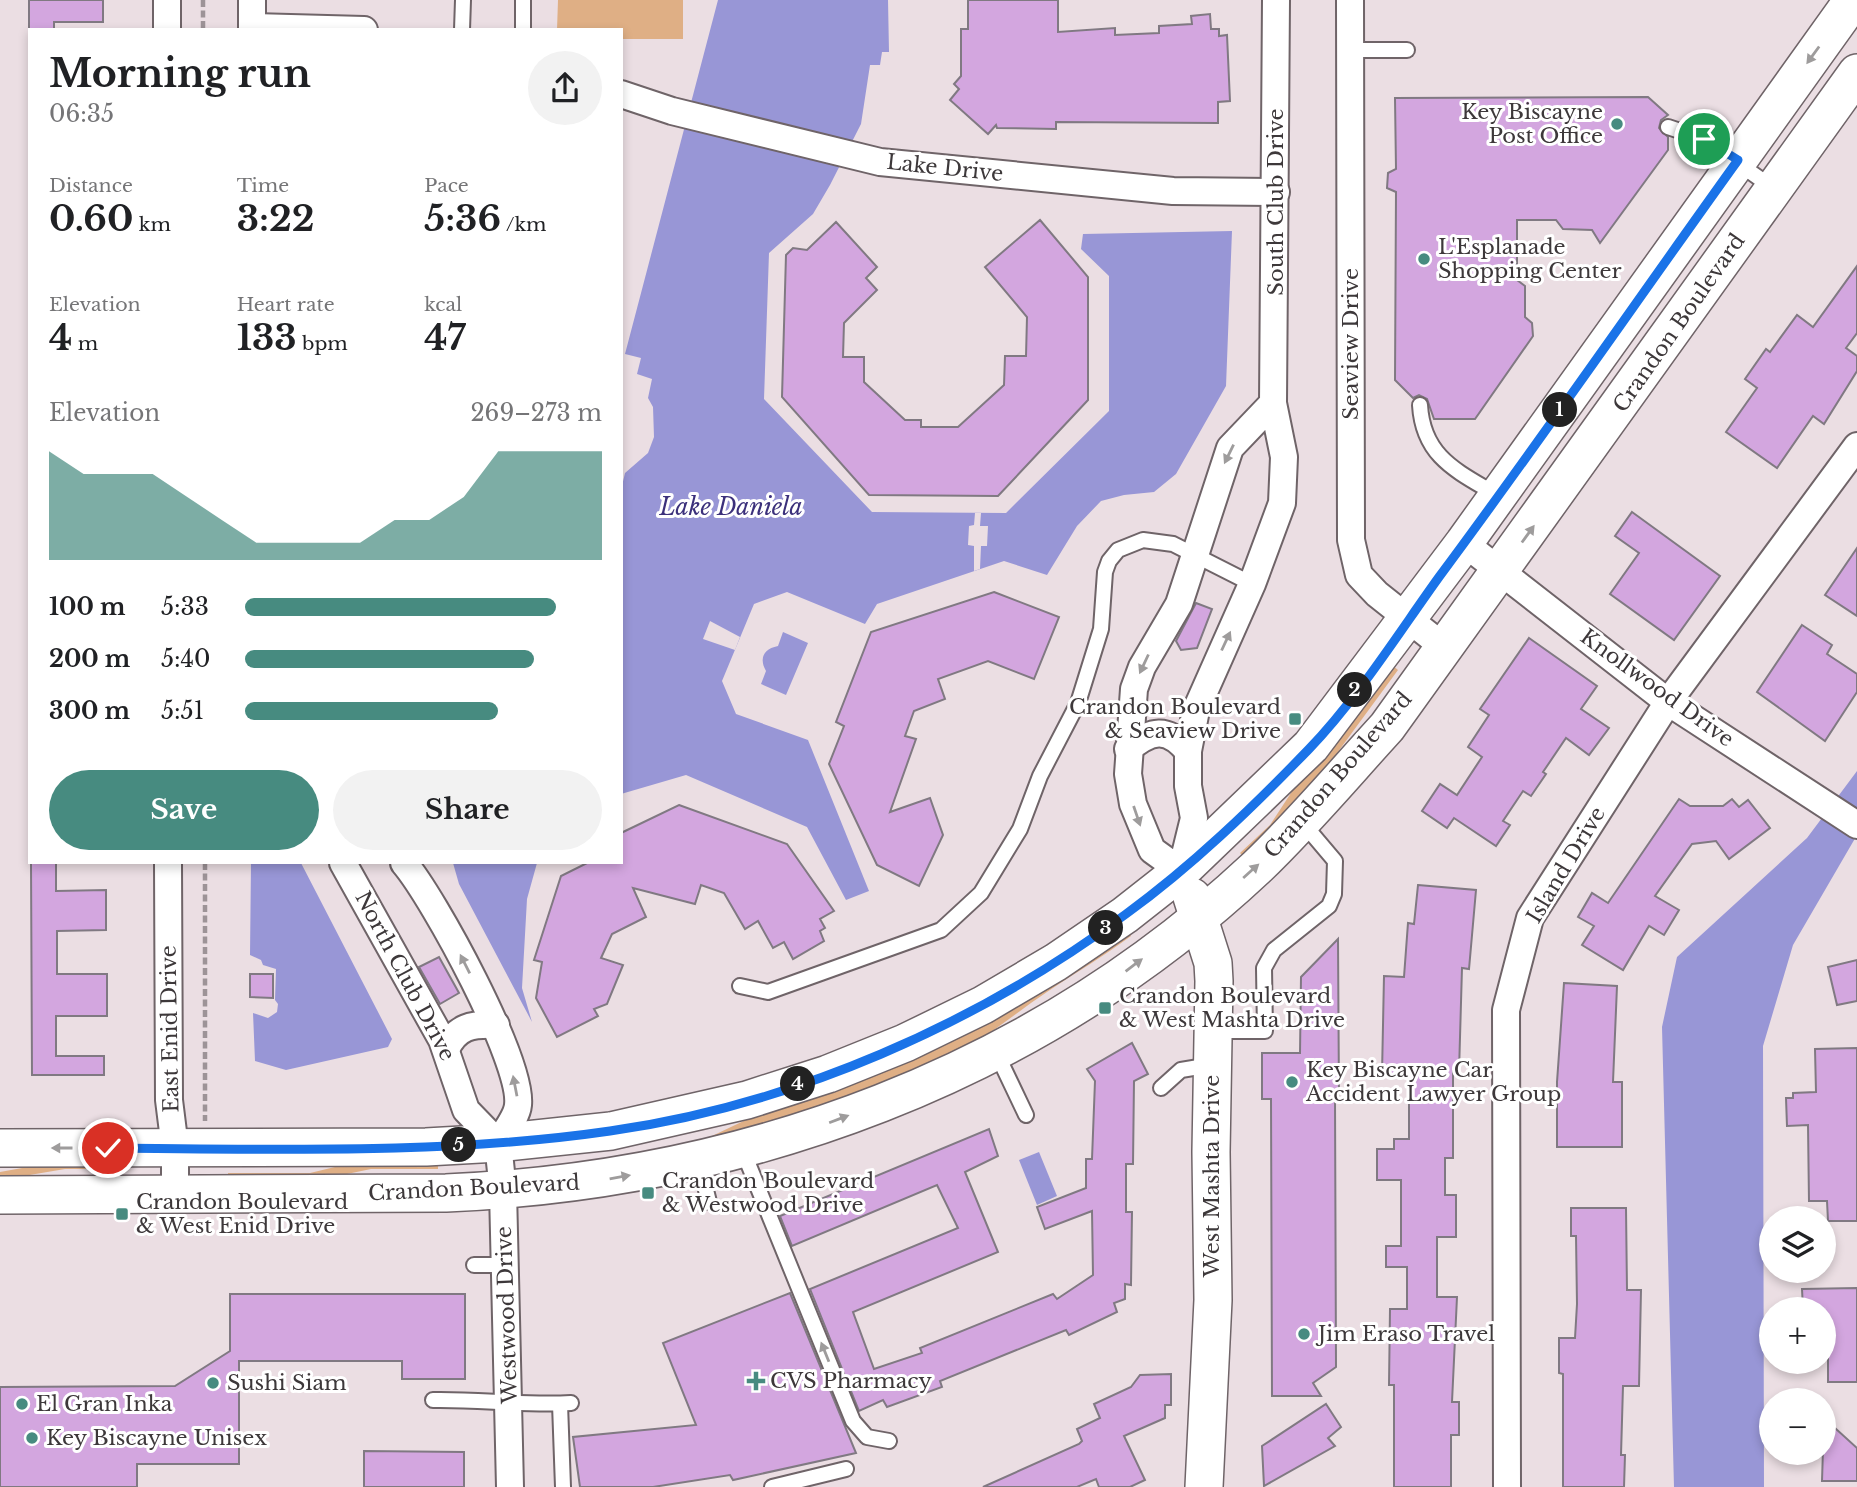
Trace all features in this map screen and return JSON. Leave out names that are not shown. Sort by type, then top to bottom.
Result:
[{"type":"main road","name":"Crandon Boulevard","points":[[0,1148],[426,1147],[498,1143],[611,1131],[670,1120],[747,1100],[853,1064],[905,1044],[961,1016],[1056,962],[1125,915],[1181,871],[1311,747],[1464,543],[1853,0]]},
{"type":"main road","name":"Crandon Boulevard","points":[[0,1195],[503,1191],[616,1178],[743,1151],[822,1126],[902,1095],[996,1052],[1124,973],[1200,916],[1302,822],[1387,727],[1502,572],[1857,73]]},
{"type":"main road","name":"West Mashta Drive","points":[[1181,871],[1200,916],[1213,963],[1213,1300],[1204,1487]]},
{"type":"street","points":[[167,0],[167,28]]},
{"type":"street","points":[[252,0],[252,28]]},
{"type":"street","name":"South Club Drive","points":[[1181,871],[1194,818],[1188,786],[1188,751],[1196,710],[1252,584],[1282,503],[1284,457],[1273,403],[1276,0]]},
{"type":"street","name":"Seaview Drive","points":[[1350,0],[1351,540],[1359,575],[1445,648]]},
{"type":"street","name":"Lake Drive","points":[[623,95],[672,111],[853,158],[1173,191],[1276,192]]},
{"type":"street","points":[[1181,871],[1152,850],[1142,830],[1129,784],[1128,749],[1134,690],[1142,667],[1179,604],[1230,448],[1273,403]]},
{"type":"street","name":"Island Drive","points":[[1507,1487],[1506,1010],[1530,918],[1668,702],[1857,446]]},
{"type":"street","name":"Knollwood Drive","points":[[1464,543],[1668,702],[1857,825]]},
{"type":"street","points":[[1128,749],[1150,735],[1164,733],[1178,738],[1188,751]]},
{"type":"street","name":"East Enid Drive","points":[[168,864],[169,1100],[190,1148],[175,1195]]},
{"type":"street","name":"North Club Drive","points":[[344,864],[446,1049],[466,1110],[498,1143]]},
{"type":"street","points":[[405,864],[418,878],[496,1025],[511,1066],[519,1106],[498,1143]]},
{"type":"street","points":[[446,1049],[461,1028],[477,1024],[496,1025]]},
{"type":"street","name":"Westwood Drive","points":[[498,1143],[503,1191],[510,1487]]},
{"type":"lane","points":[[462,28],[463,0]]},
{"type":"lane","points":[[523,0],[523,28]]},
{"type":"lane","points":[[1350,50],[1407,50]]},
{"type":"lane","points":[[1668,127],[1704,139],[1738,160],[1774,189]]},
{"type":"lane","points":[[1420,405],[1424,433],[1436,454],[1460,473],[1498,495]]},
{"type":"lane","points":[[740,986],[768,992],[941,930],[981,893],[1020,829],[1040,776],[1078,703],[1101,629],[1109,561],[1118,550],[1143,540],[1173,544],[1252,584]]},
{"type":"lane","points":[[1161,1088],[1212,1048],[1265,1031],[1264,968],[1274,950],[1329,906],[1334,894],[1335,861],[1302,822]]},
{"type":"lane","points":[[996,1052],[1026,1115]]},
{"type":"lane","points":[[743,1151],[853,1421],[867,1437],[888,1441]]},
{"type":"lane","points":[[699,1162],[709,1202]]},
{"type":"lane","points":[[474,1265],[505,1265]]},
{"type":"lane","points":[[433,1400],[481,1399],[509,1404],[565,1404],[563,1487]]},
{"type":"lane","points":[[772,1487],[846,1469]]},
{"type":"path","points":[[203,0],[204,28]]},
{"type":"path","points":[[190,1148],[205,864]]},
{"type":"shaded area","points":[[558,0],[683,0],[683,39],[623,39],[623,28],[557,28]]},
{"type":"shaded area","points":[[1392,665],[1398,670],[1318,779],[1244,857],[1240,853],[1270,825],[1308,767]]},
{"type":"shaded area","points":[[1128,931],[1131,936],[976,1043],[908,1079],[861,1099],[812,1117],[708,1146],[657,1157],[559,1171],[558,1165],[676,1147],[712,1136],[752,1117],[928,1050],[1046,984]]},
{"type":"shaded area","points":[[364,1160],[438,1160],[438,1169],[371,1169],[318,1180],[228,1181],[228,1173],[310,1173]]},
{"type":"shaded area","points":[[61,1161],[128,1162],[128,1169],[65,1169],[0,1180],[0,1172]]},
{"type":"water","name":"Lake Daniela","points":[[718,0],[888,0],[889,52],[882,52],[880,65],[870,65],[861,124],[813,214],[769,253],[764,399],[872,512],[1006,513],[1109,411],[1109,276],[1081,249],[1083,234],[1232,231],[1226,386],[1176,474],[1154,492],[1101,501],[1077,526],[1047,575],[1004,561],[877,604],[865,624],[787,592],[754,604],[722,681],[736,714],[808,740],[869,891],[846,900],[807,827],[686,775],[623,793],[623,482],[625,473],[648,453],[654,437],[653,407],[648,398],[652,379],[637,374],[641,358],[625,354]]},
{"type":"water","points":[[783,632],[808,643],[786,695],[761,684],[766,671],[764,655],[769,649],[778,646]]},
{"type":"water","points":[[1857,771],[1857,835],[1793,945],[1763,1046],[1763,1206],[1759,1206],[1759,1283],[1764,1283],[1764,1297],[1759,1297],[1759,1374],[1764,1374],[1764,1388],[1759,1388],[1759,1465],[1764,1465],[1764,1487],[1674,1487],[1662,1027],[1677,957],[1807,838]]},
{"type":"water","points":[[251,864],[302,864],[392,1039],[388,1047],[286,1070],[255,1061],[253,1013],[268,1018],[277,1012],[278,1004],[275,1000],[276,969],[263,965],[261,960],[250,955]]},
{"type":"water","points":[[453,864],[537,864],[527,899],[522,988],[532,1022],[459,884]]},
{"type":"water","points":[[1039,1152],[1057,1196],[1037,1205],[1019,1160]]},
{"type":"pier","points":[[975,513],[981,513],[980,526],[988,526],[987,546],[981,546],[980,569],[974,571],[974,546],[968,545],[969,526],[974,525]]},
{"type":"pier","points":[[710,621],[740,637],[735,650],[703,639]]},
{"type":"building","points":[[29,0],[103,0],[103,22],[54,22],[54,28],[29,28]]},
{"type":"building","points":[[968,0],[1058,0],[1058,32],[1115,28],[1115,35],[1159,33],[1159,26],[1192,24],[1191,16],[1210,14],[1211,29],[1219,29],[1219,36],[1227,35],[1230,101],[1218,102],[1218,123],[1056,122],[1056,129],[997,128],[996,125],[988,134],[950,100],[959,89],[954,84],[961,76],[961,29],[968,29]]},
{"type":"building","name":"L'Esplanade Shopping Center","points":[[1648,97],[1668,115],[1661,120],[1659,128],[1668,137],[1668,150],[1600,243],[1592,230],[1563,229],[1556,220],[1517,220],[1517,280],[1525,286],[1525,317],[1532,323],[1533,336],[1475,419],[1434,419],[1427,399],[1419,395],[1413,398],[1395,380],[1396,192],[1387,188],[1388,173],[1396,169],[1395,98]]},
{"type":"building","points":[[1040,220],[1088,277],[1088,400],[998,496],[869,495],[782,397],[786,255],[793,248],[807,250],[836,222],[877,267],[866,278],[877,290],[844,323],[843,357],[864,357],[864,382],[905,420],[921,420],[921,427],[958,427],[1004,385],[1005,356],[1026,356],[1027,317],[985,267]]},
{"type":"building","points":[[1857,266],[1857,333],[1846,348],[1857,356],[1857,371],[1824,424],[1813,416],[1777,468],[1726,432],[1757,388],[1745,379],[1766,349],[1770,352],[1797,315],[1813,327]]},
{"type":"building","points":[[1632,512],[1720,576],[1674,640],[1610,594],[1639,553],[1615,536]]},
{"type":"building","points":[[1857,548],[1857,616],[1825,595]]},
{"type":"building","points":[[994,592],[1059,617],[1034,679],[988,661],[938,679],[945,699],[914,711],[905,736],[916,739],[890,812],[930,798],[943,835],[919,886],[877,865],[829,764],[844,726],[836,722],[871,632]]},
{"type":"building","points":[[1196,603],[1212,609],[1197,648],[1181,650],[1176,641]]},
{"type":"building","points":[[1802,625],[1832,645],[1827,654],[1857,674],[1857,692],[1825,741],[1757,692]]},
{"type":"building","points":[[1529,638],[1597,686],[1581,709],[1609,728],[1589,755],[1566,738],[1543,772],[1546,774],[1531,796],[1523,791],[1503,821],[1510,825],[1496,846],[1454,818],[1447,828],[1422,811],[1440,784],[1457,795],[1482,757],[1468,747],[1489,715],[1480,709]]},
{"type":"building","points":[[1679,799],[1690,806],[1723,806],[1732,799],[1739,807],[1748,800],[1770,828],[1729,859],[1716,841],[1692,844],[1655,896],[1679,910],[1664,935],[1649,926],[1623,970],[1582,945],[1594,926],[1578,917],[1592,893],[1608,903]]},
{"type":"building","points":[[679,805],[787,844],[834,911],[820,919],[825,928],[820,931],[824,941],[793,959],[784,942],[773,948],[758,921],[745,929],[724,893],[701,885],[695,904],[633,888],[646,917],[612,934],[601,958],[623,965],[607,1004],[594,1009],[598,1016],[557,1037],[536,998],[542,962],[534,960],[561,876],[585,864],[623,864],[623,832]]},
{"type":"building","points":[[31,864],[56,864],[56,891],[106,890],[106,930],[57,931],[57,974],[107,974],[107,1016],[56,1016],[56,1056],[104,1056],[104,1075],[32,1075]]},
{"type":"building","points":[[1418,885],[1476,890],[1469,969],[1462,968],[1459,1072],[1453,1071],[1453,1158],[1445,1158],[1445,1195],[1456,1195],[1456,1237],[1437,1237],[1437,1297],[1457,1297],[1452,1402],[1459,1402],[1459,1435],[1451,1435],[1451,1487],[1394,1487],[1394,1385],[1389,1385],[1390,1309],[1407,1309],[1407,1267],[1386,1267],[1386,1246],[1401,1246],[1401,1180],[1377,1180],[1377,1149],[1394,1149],[1394,1139],[1409,1139],[1409,1075],[1382,1074],[1384,976],[1404,977],[1408,923],[1414,924]]},
{"type":"building","points":[[1338,939],[1339,1098],[1335,1098],[1336,1367],[1313,1383],[1321,1396],[1272,1396],[1271,1099],[1262,1099],[1262,1053],[1300,1053],[1301,977]]},
{"type":"building","points":[[439,957],[459,993],[440,1004],[419,967]]},
{"type":"building","points":[[1857,960],[1857,1001],[1837,1005],[1828,967]]},
{"type":"building","points":[[250,974],[273,974],[273,998],[250,997]]},
{"type":"building","points":[[1564,983],[1617,986],[1613,1082],[1622,1082],[1622,1147],[1557,1147],[1557,1082]]},
{"type":"building","points":[[1132,1043],[1148,1074],[1134,1081],[1133,1164],[1126,1164],[1126,1212],[1132,1212],[1131,1285],[1125,1284],[1125,1299],[1114,1303],[1117,1312],[1069,1335],[1066,1330],[940,1381],[942,1387],[887,1407],[883,1400],[859,1411],[810,1289],[958,1228],[937,1185],[792,1246],[780,1216],[989,1129],[998,1156],[965,1172],[998,1252],[853,1312],[874,1369],[922,1353],[920,1348],[1053,1294],[1057,1299],[1093,1275],[1092,1211],[1045,1229],[1037,1207],[1086,1188],[1086,1159],[1092,1159],[1095,1081],[1087,1069]]},
{"type":"building","points":[[1857,1048],[1857,1221],[1836,1221],[1836,1206],[1827,1206],[1827,1201],[1809,1201],[1808,1125],[1787,1126],[1786,1098],[1793,1098],[1793,1093],[1816,1092],[1815,1049]]},
{"type":"building","points":[[1571,1208],[1626,1208],[1627,1290],[1641,1290],[1639,1386],[1623,1386],[1621,1455],[1625,1455],[1624,1487],[1563,1487],[1563,1374],[1559,1373],[1559,1338],[1575,1338],[1577,1304],[1576,1236],[1571,1236]]},
{"type":"building","points":[[1857,1288],[1857,1382],[1828,1382],[1828,1374],[1836,1374],[1836,1297],[1802,1297],[1802,1289]]},
{"type":"building","points":[[790,1293],[856,1453],[733,1480],[730,1475],[653,1487],[580,1487],[573,1437],[696,1425],[663,1343]]},
{"type":"building","points":[[230,1294],[465,1294],[465,1379],[402,1379],[402,1361],[239,1361],[239,1464],[137,1464],[137,1487],[0,1487],[0,1387],[175,1386],[230,1351]]},
{"type":"building","points":[[1171,1374],[1171,1405],[1165,1405],[1165,1418],[1124,1436],[1145,1480],[1130,1487],[1099,1487],[1096,1479],[1077,1487],[983,1487],[1079,1444],[1082,1441],[1077,1429],[1100,1418],[1094,1404],[1131,1387],[1140,1375]]},
{"type":"building","points":[[1326,1404],[1341,1427],[1328,1438],[1335,1446],[1264,1486],[1262,1446]]},
{"type":"building","points":[[1836,1429],[1857,1448],[1857,1481],[1822,1481],[1823,1465],[1836,1465]]},
{"type":"building","points":[[364,1451],[464,1452],[464,1487],[364,1487]]},
{"type":"place","name":"Key Biscayne Post Office","points":[[1617,124]]},
{"type":"place","name":"L'Esplanade Shopping Center","points":[[1424,259]]},
{"type":"place","name":"Crandon Boulevard & Seaview Drive","points":[[1295,719]]},
{"type":"place","name":"Crandon Boulevard & West Mashta Drive","points":[[1105,1008]]},
{"type":"place","name":"Key Biscayne Car Accident Lawyer Group","points":[[1292,1082]]},
{"type":"place","name":"Crandon Boulevard & Westwood Drive","points":[[648,1193]]},
{"type":"place","name":"Crandon Boulevard & West Enid Drive","points":[[122,1214]]},
{"type":"place","name":"Jim Eraso Travel","points":[[1304,1334]]},
{"type":"place","name":"CVS Pharmacy","points":[[756,1381]]},
{"type":"place","name":"Sushi Siam","points":[[213,1383]]},
{"type":"place","name":"El Gran Inka","points":[[22,1404]]},
{"type":"place","name":"Key Biscayne Unisex","points":[[32,1438]]},
{"type":"route","points":[[108,1148],[426,1147],[498,1143],[611,1131],[670,1120],[747,1100],[828,1074],[905,1044],[1056,962],[1125,915],[1181,871],[1316,741],[1464,543],[1738,160],[1704,139]]}]
